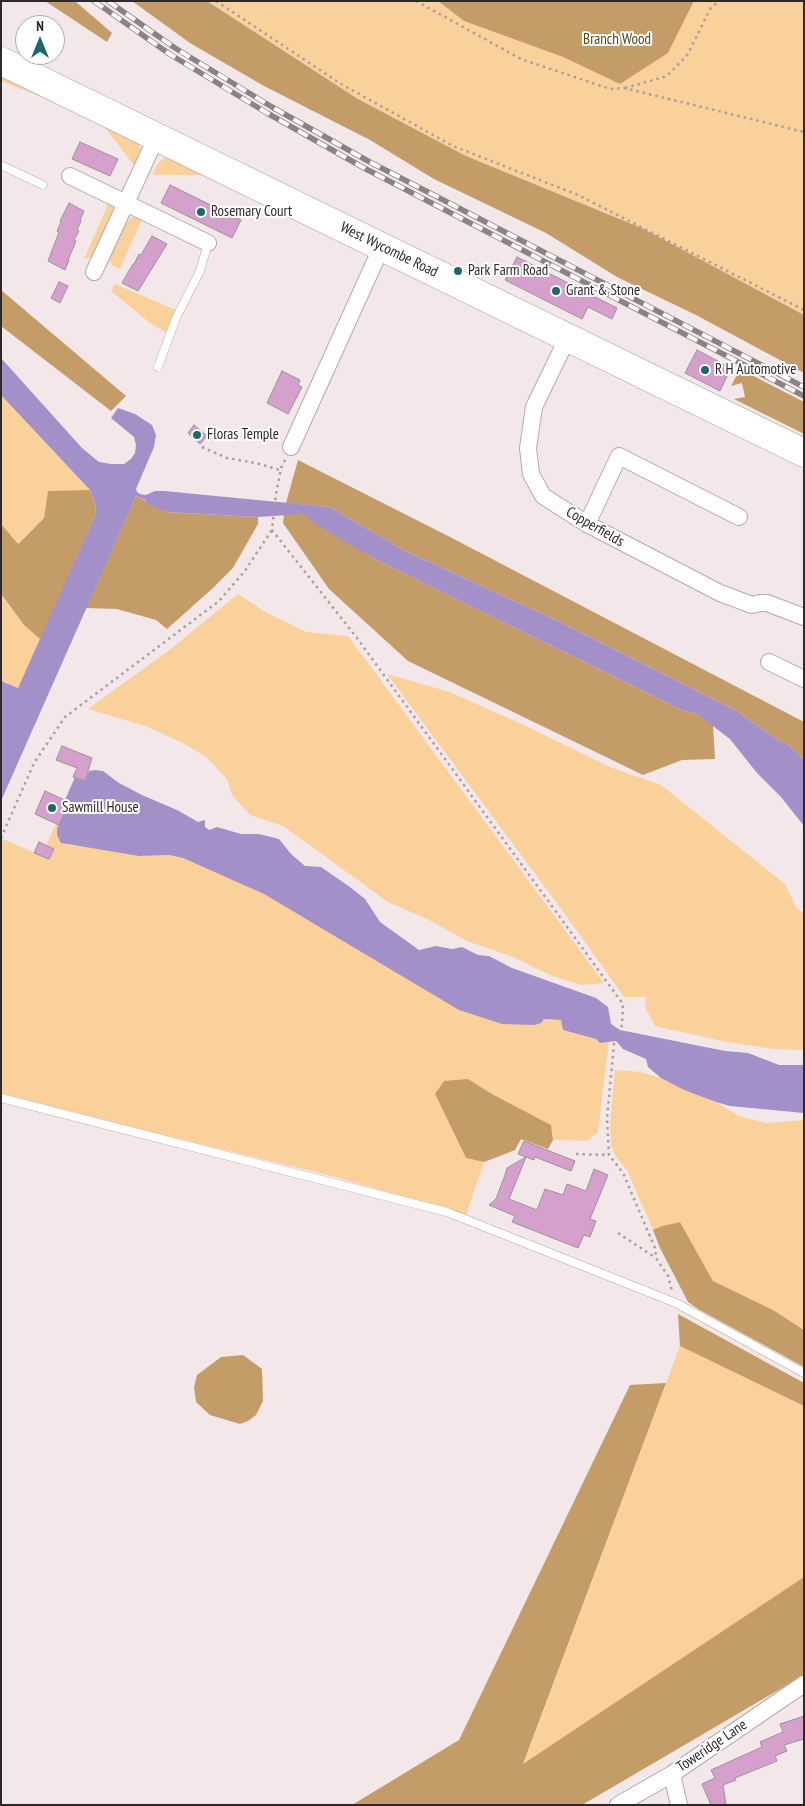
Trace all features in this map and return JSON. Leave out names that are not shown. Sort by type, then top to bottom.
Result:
[{"type":"highway","name":"West Wycombe Road","points":[[1,61],[804,453]]},
{"type":"street","points":[[94,272],[156,138]]},
{"type":"street","points":[[70,176],[208,243]]},
{"type":"street","points":[[290,447],[382,246]]},
{"type":"street","name":"Copperfields","points":[[568,337],[534,407],[528,448],[531,474],[543,496],[587,524],[720,593],[752,605],[767,603],[804,617]]},
{"type":"street","points":[[587,524],[619,456],[739,517]]},
{"type":"street","points":[[769,662],[804,679]]},
{"type":"street","name":"Toweridge Lane","points":[[618,1805],[672,1774],[804,1684]]},
{"type":"street","points":[[672,1774],[679,1805]]},
{"type":"lane","points":[[1,166],[43,185]]},
{"type":"lane","points":[[158,367],[176,318],[200,271],[208,243]]},
{"type":"lane","points":[[1,1098],[447,1212],[676,1303],[804,1373]]},
{"type":"path","points":[[216,1],[340,84],[453,146],[578,195],[804,310]]},
{"type":"path","points":[[416,1],[521,59],[610,89],[624,88],[667,76],[688,54],[710,9],[719,1]]},
{"type":"path","points":[[624,88],[804,132]]},
{"type":"path","points":[[202,447],[227,458],[256,463],[280,470]]},
{"type":"path","points":[[1,838],[34,763],[65,717],[219,601],[244,572],[272,530],[280,470],[290,447]]},
{"type":"path","points":[[272,530],[357,638],[624,1004],[622,1025],[614,1044],[607,1118],[609,1155],[623,1173],[655,1248],[656,1258]]},
{"type":"path","points":[[576,1154],[609,1155]]},
{"type":"path","points":[[618,1233],[656,1258],[668,1276],[676,1303]]},
{"type":"shaded area","points":[[207,1],[438,1],[464,21],[563,57],[620,84],[668,53],[694,1],[804,1],[804,315],[644,229],[466,156],[358,99]]},
{"type":"shaded area","points":[[1,74],[126,131],[139,141],[141,159],[136,168],[103,125],[88,119],[89,116],[1,81]]},
{"type":"shaded area","points":[[169,157],[258,201],[201,175],[153,175],[157,164]]},
{"type":"shaded area","points":[[109,202],[116,206],[118,213],[95,256],[84,259]]},
{"type":"shaded area","points":[[132,217],[143,217],[120,269],[113,266],[110,261],[110,254],[127,222]]},
{"type":"shaded area","points":[[115,284],[178,311],[167,333],[150,323],[111,291]]},
{"type":"shaded area","points":[[1,358],[82,448],[99,462],[124,464],[135,453],[134,437],[111,418],[118,408],[135,414],[152,425],[156,435],[154,447],[136,489],[140,494],[146,495],[155,491],[164,491],[330,507],[403,550],[560,622],[735,710],[781,742],[789,745],[804,760],[804,826],[730,739],[697,714],[684,711],[375,559],[320,527],[303,514],[258,517],[166,512],[147,504],[145,500],[136,496],[1,801],[1,681],[18,688],[95,516],[96,506],[90,490],[1,395]]},
{"type":"shaded area","points":[[1,395],[90,490],[48,491],[44,518],[17,544],[1,524]]},
{"type":"shaded area","points":[[238,594],[267,613],[306,632],[348,636],[604,983],[582,985],[552,976],[513,957],[467,941],[429,920],[388,902],[283,826],[250,815],[232,795],[227,779],[205,756],[181,742],[148,727],[88,709],[172,648]]},
{"type":"shaded area","points":[[1,595],[24,625],[41,640],[18,688],[1,681]]},
{"type":"shaded area","points":[[387,674],[450,692],[610,767],[661,785],[785,884],[796,907],[804,914],[804,1050],[774,1049],[722,1041],[655,1026],[645,1007],[646,997],[624,997]]},
{"type":"shaded area","points":[[89,771],[103,771],[119,783],[198,822],[205,820],[205,827],[209,830],[217,827],[241,834],[259,834],[279,839],[291,854],[305,866],[321,867],[350,887],[365,899],[380,922],[419,950],[436,946],[452,949],[462,947],[478,955],[489,956],[512,968],[596,998],[608,1007],[611,1024],[620,1030],[725,1051],[748,1053],[779,1065],[804,1065],[804,1113],[730,1106],[684,1090],[661,1078],[648,1067],[646,1059],[623,1049],[616,1041],[600,1043],[596,1039],[563,1030],[561,1020],[544,1019],[541,1023],[535,1025],[502,1024],[459,1010],[264,894],[183,858],[169,855],[139,856],[61,843],[57,835],[57,829],[69,802],[65,800],[75,777],[85,781]]},
{"type":"shaded area","points":[[56,823],[59,825],[69,845],[139,856],[169,855],[183,858],[214,871],[264,894],[433,993],[525,1024],[535,1025],[544,1019],[561,1020],[563,1030],[596,1039],[600,1043],[609,1041],[598,1132],[587,1141],[553,1140],[551,1125],[468,1079],[435,1094],[466,1158],[484,1162],[466,1215],[332,1176],[1,1096],[1,843],[3,839],[49,859],[55,849],[46,846]]},
{"type":"shaded area","points":[[615,1070],[640,1072],[661,1078],[684,1090],[716,1102],[739,1116],[766,1123],[804,1120],[804,1330],[773,1310],[713,1281],[680,1222],[653,1230],[627,1170],[614,1154],[611,1144],[610,1124]]},
{"type":"shaded area","points":[[680,1346],[804,1406],[804,1577],[523,1765]]},
{"type":"green space","points":[[45,1],[75,1],[112,33],[107,42]]},
{"type":"green space","points":[[132,1],[207,1],[358,99],[466,156],[644,229],[804,315],[804,373],[696,315],[617,277],[546,233],[434,179],[370,140],[264,86],[190,43]]},
{"type":"green space","name":"Branch Wood","points":[[438,1],[694,1],[668,53],[620,84],[563,57],[464,21]]},
{"type":"green space","points":[[1,290],[126,396],[111,411],[1,326]]},
{"type":"green space","points":[[740,369],[804,402],[804,434],[734,399],[745,397],[742,383],[731,386]]},
{"type":"green space","points":[[298,460],[450,537],[804,722],[804,760],[789,745],[781,742],[735,710],[560,622],[403,550],[330,507],[286,503]]},
{"type":"green space","points":[[90,490],[96,506],[95,516],[41,640],[24,625],[1,594],[1,524],[18,544],[44,518],[48,491]]},
{"type":"green space","points":[[136,496],[166,512],[258,517],[258,524],[233,568],[167,629],[156,620],[117,609],[86,608]]},
{"type":"green space","points":[[303,513],[375,559],[684,711],[697,714],[713,725],[715,759],[682,760],[643,775],[408,661],[329,589],[283,523],[284,515]]},
{"type":"green space","points":[[468,1079],[551,1125],[553,1140],[548,1149],[521,1139],[515,1150],[484,1162],[466,1158],[435,1094],[444,1081]]},
{"type":"green space","points":[[680,1222],[713,1281],[773,1310],[804,1330],[804,1367],[688,1302],[660,1248],[653,1230]]},
{"type":"green space","points":[[678,1314],[804,1383],[804,1406],[680,1346]]},
{"type":"green space","points":[[243,1355],[262,1369],[263,1401],[256,1415],[240,1424],[210,1415],[196,1402],[194,1387],[197,1375],[221,1357]]},
{"type":"green space","points":[[666,1383],[523,1764],[804,1577],[804,1675],[582,1805],[352,1805],[459,1740],[630,1385]]},
{"type":"building","points":[[80,142],[118,159],[110,176],[72,159]]},
{"type":"building","name":"Rosemary Court","points":[[170,185],[241,220],[232,238],[161,203]]},
{"type":"building","points":[[69,203],[84,211],[77,230],[79,231],[74,240],[76,241],[65,270],[48,261],[59,232],[57,231],[60,221]]},
{"type":"building","points":[[152,236],[167,244],[138,291],[122,283]]},
{"type":"building","points":[[517,257],[617,308],[612,319],[588,307],[582,319],[505,280]]},
{"type":"building","points":[[59,282],[68,286],[60,303],[51,298]]},
{"type":"building","points":[[697,350],[731,368],[720,391],[685,373]]},
{"type":"building","points":[[282,371],[300,380],[298,385],[302,387],[288,414],[267,403]]},
{"type":"building","name":"Floras Temple","points":[[194,425],[207,436],[200,444],[188,433]]},
{"type":"building","points":[[62,746],[92,758],[85,781],[73,777],[77,768],[56,760]]},
{"type":"building","points":[[45,791],[69,802],[59,825],[35,814]]},
{"type":"building","points":[[39,842],[54,849],[49,859],[34,853]]},
{"type":"building","points":[[524,1141],[575,1161],[571,1171],[535,1157],[534,1160],[518,1154]]},
{"type":"building","points":[[526,1157],[509,1199],[537,1210],[545,1189],[563,1195],[567,1184],[586,1191],[594,1169],[608,1175],[590,1219],[596,1221],[590,1237],[584,1235],[578,1248],[512,1222],[515,1216],[489,1205],[496,1199],[507,1168]]},
{"type":"building","points":[[804,1716],[804,1739],[784,1745],[787,1751],[775,1756],[777,1761],[735,1778],[736,1780],[723,1785],[726,1805],[711,1805],[702,1784],[715,1778],[711,1770],[762,1747],[760,1742],[783,1732],[780,1724]]},
{"type":"railway","points":[[94,1],[171,55],[267,113],[364,168],[804,396]]},
{"type":"railway","points":[[108,1],[175,48],[272,107],[368,161],[804,387]]},
{"type":"place","name":"Rosemary Court","points":[[201,212]]},
{"type":"place","name":"Park Farm Road","points":[[458,271]]},
{"type":"place","name":"Grant & Stone","points":[[556,291]]},
{"type":"place","name":"R H Automotive","points":[[705,370]]},
{"type":"place","name":"Floras Temple","points":[[197,435]]},
{"type":"place","name":"Sawmill House","points":[[52,808]]}]
